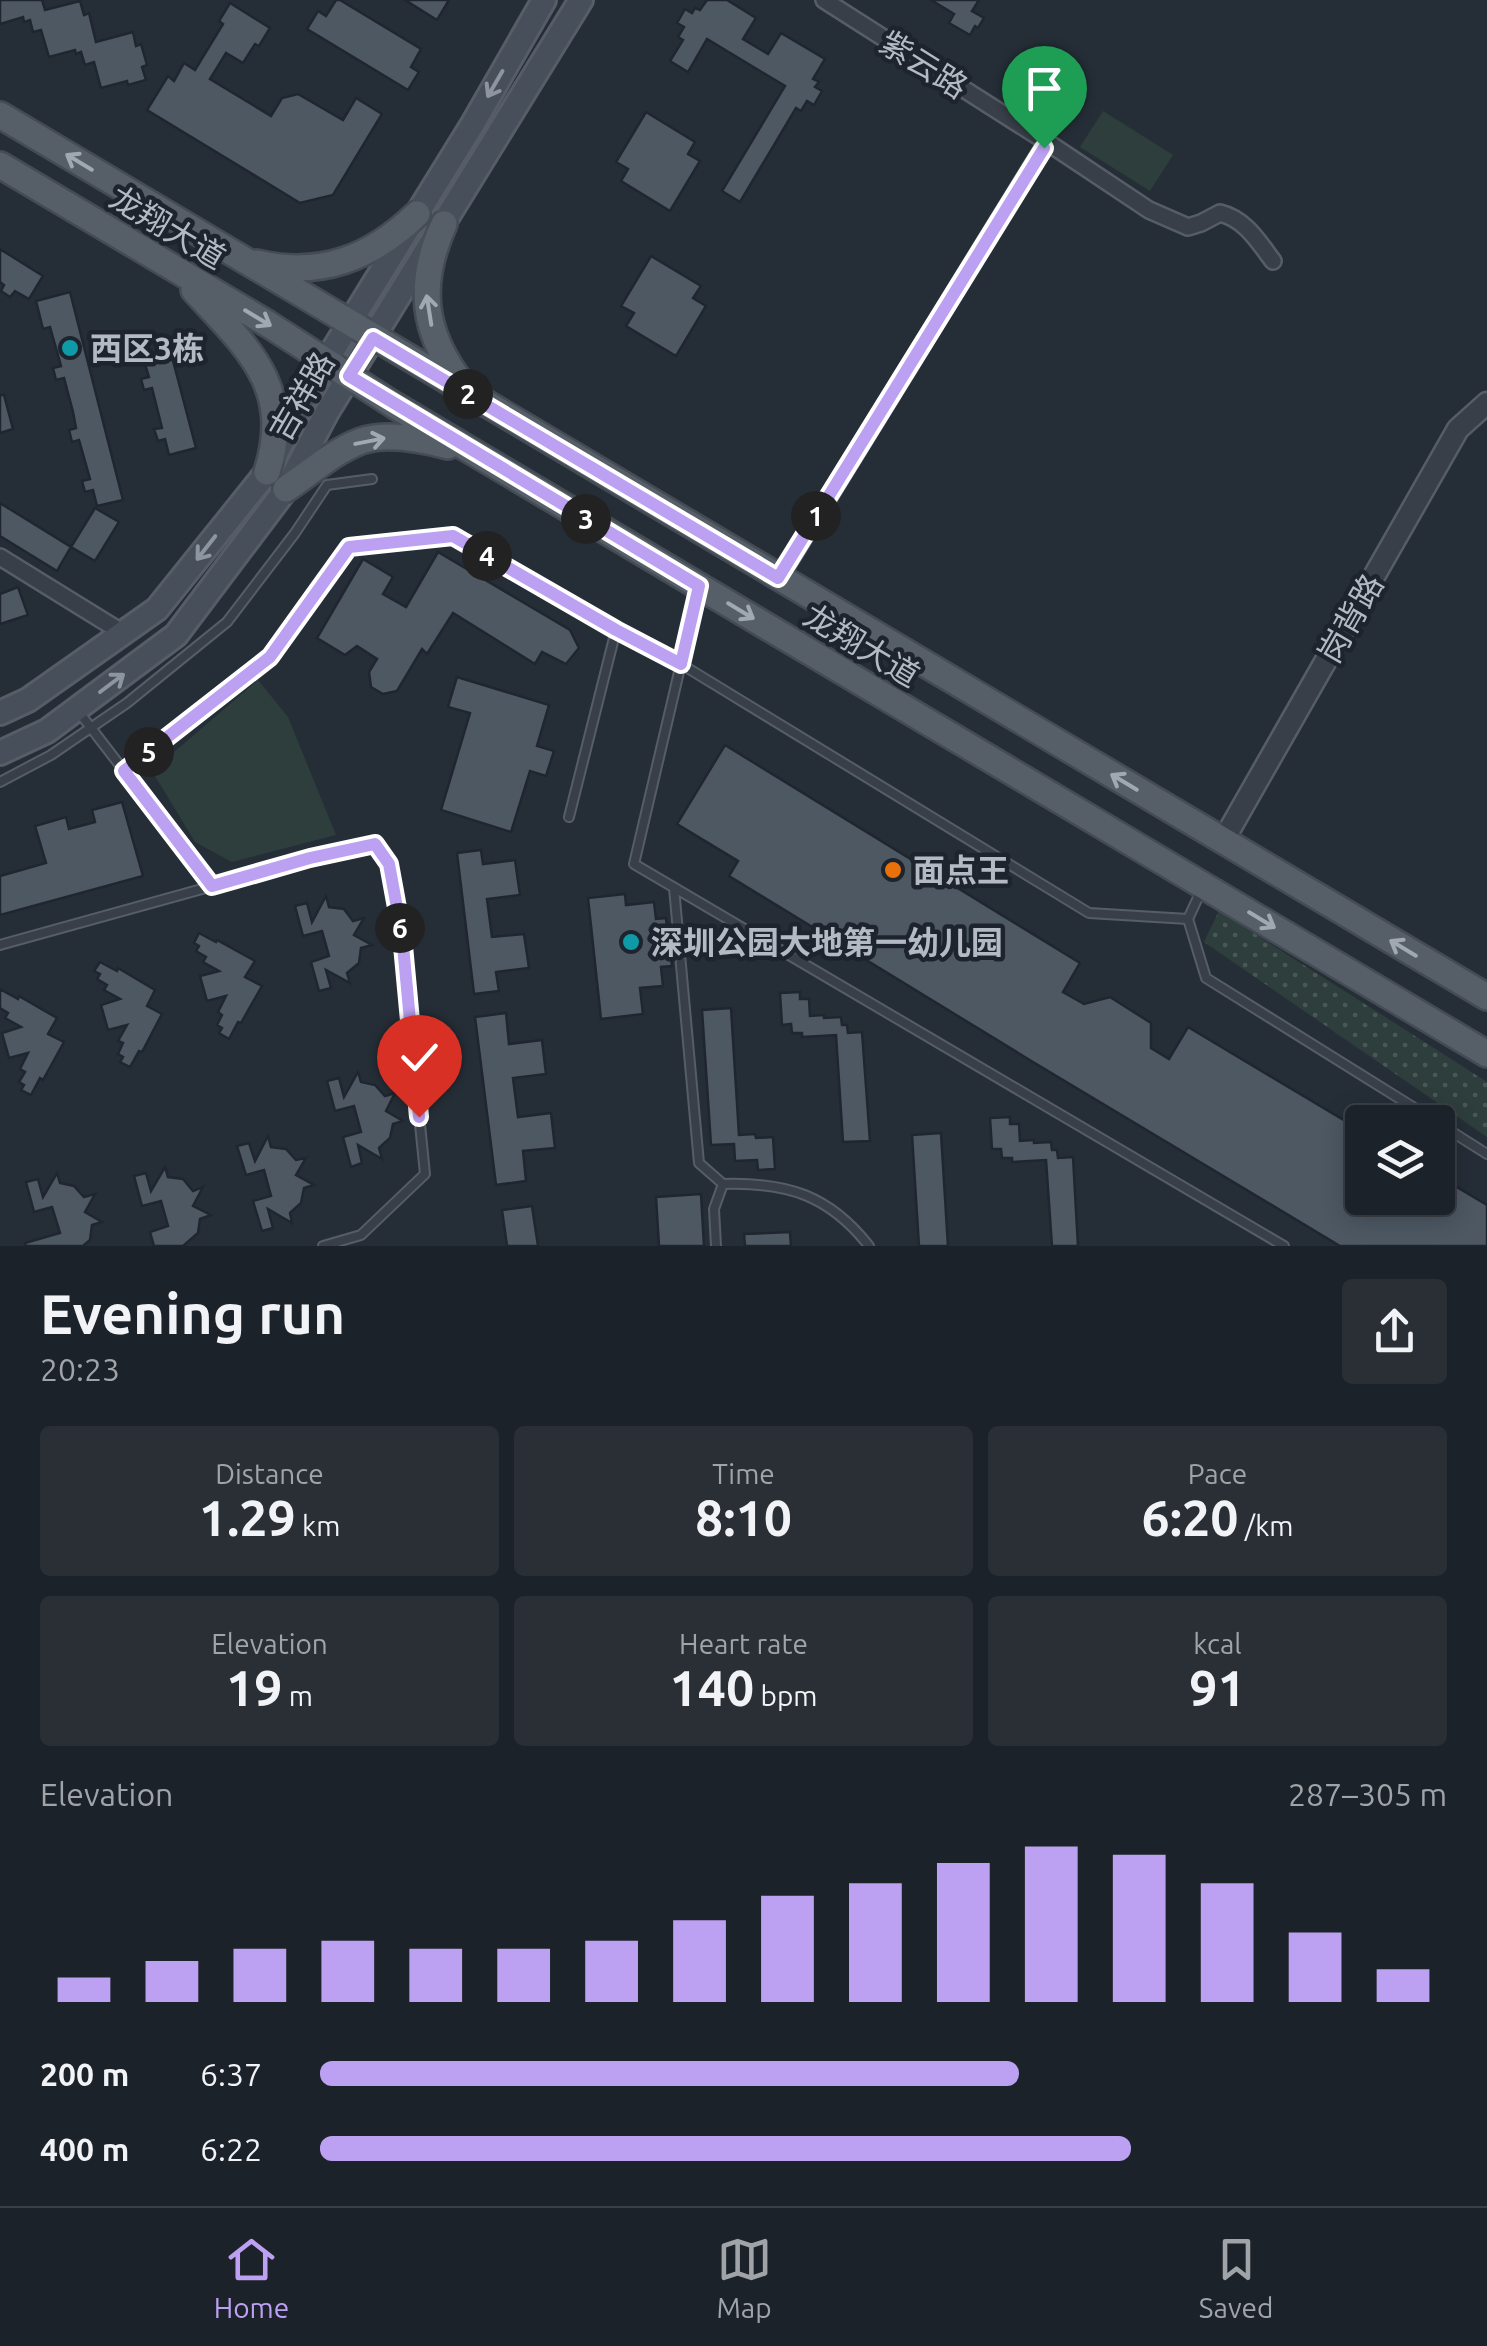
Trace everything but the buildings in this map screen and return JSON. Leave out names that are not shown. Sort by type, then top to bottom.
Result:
[{"type":"main road","name":"吉祥路","points":[[0,753],[84,718],[176,635],[277,480],[327,412],[581,0]]},
{"type":"main road","name":"吉祥路","points":[[0,713],[28,700],[158,609],[277,480],[304,398],[416,214],[535,3]]},
{"type":"main road","name":"龙翔大道","points":[[0,115],[1487,997]]},
{"type":"main road","name":"龙翔大道","points":[[0,165],[477,454],[1487,1054]]},
{"type":"main road","points":[[234,255],[290,268],[332,264],[372,250],[416,214]]},
{"type":"main road","points":[[444,224],[434,246],[426,295],[436,343],[455,375],[481,401],[502,414]]},
{"type":"main road","points":[[174,268],[249,349],[266,379],[276,425],[272,457],[277,480],[365,439],[433,442],[477,454]]},
{"type":"street","name":"紫云路","points":[[824,0],[1149,210],[1188,227],[1220,213],[1234,216],[1273,261]]},
{"type":"street","points":[[778,578],[1047,142]]},
{"type":"street","name":"岗背路","points":[[1224,841],[1458,429],[1487,402]]},
{"type":"street","points":[[0,557],[124,633]]},
{"type":"lane","points":[[0,782],[51,755],[84,718],[127,703],[227,622],[327,485],[372,479]]},
{"type":"lane","points":[[124,771],[270,657],[349,547],[453,536],[681,664],[1089,913],[1188,919]]},
{"type":"lane","points":[[699,586],[634,864],[1284,1246]]},
{"type":"lane","points":[[569,817],[616,630]]},
{"type":"lane","points":[[84,718],[212,886]]},
{"type":"lane","points":[[0,945],[310,858],[375,844],[389,864],[402,935],[425,1174],[361,1235],[322,1246]]},
{"type":"lane","points":[[1204,886],[1188,919],[1206,978],[1408,1105]]},
{"type":"lane","points":[[674,888],[698,1163],[724,1184],[759,1183],[794,1190],[826,1205],[870,1246]]},
{"type":"lane","points":[[1455,1134],[1487,1154]]},
{"type":"lane","points":[[716,1246],[714,1209],[724,1184]]},
{"type":"shaded area","points":[[1103,111],[1173,155],[1150,191],[1080,147]]},
{"type":"shaded area","points":[[258,680],[288,717],[336,835],[232,862],[195,842],[152,771]]},
{"type":"shaded area","points":[[1219,911],[1487,1082],[1487,1137],[1455,1115],[1455,1105],[1441,1105],[1204,942]]},
{"type":"place","name":"西区3栋","points":[[70,348]]},
{"type":"place","name":"面点王","points":[[893,870]]},
{"type":"place","name":"深圳公园大地第一幼儿园","points":[[631,942]]},
{"type":"route","points":[[419,1117],[402,935],[389,864],[375,844],[212,886],[124,771],[270,657],[349,547],[453,536],[681,664],[699,586],[349,376],[373,338],[778,578],[1044,148]]}]
